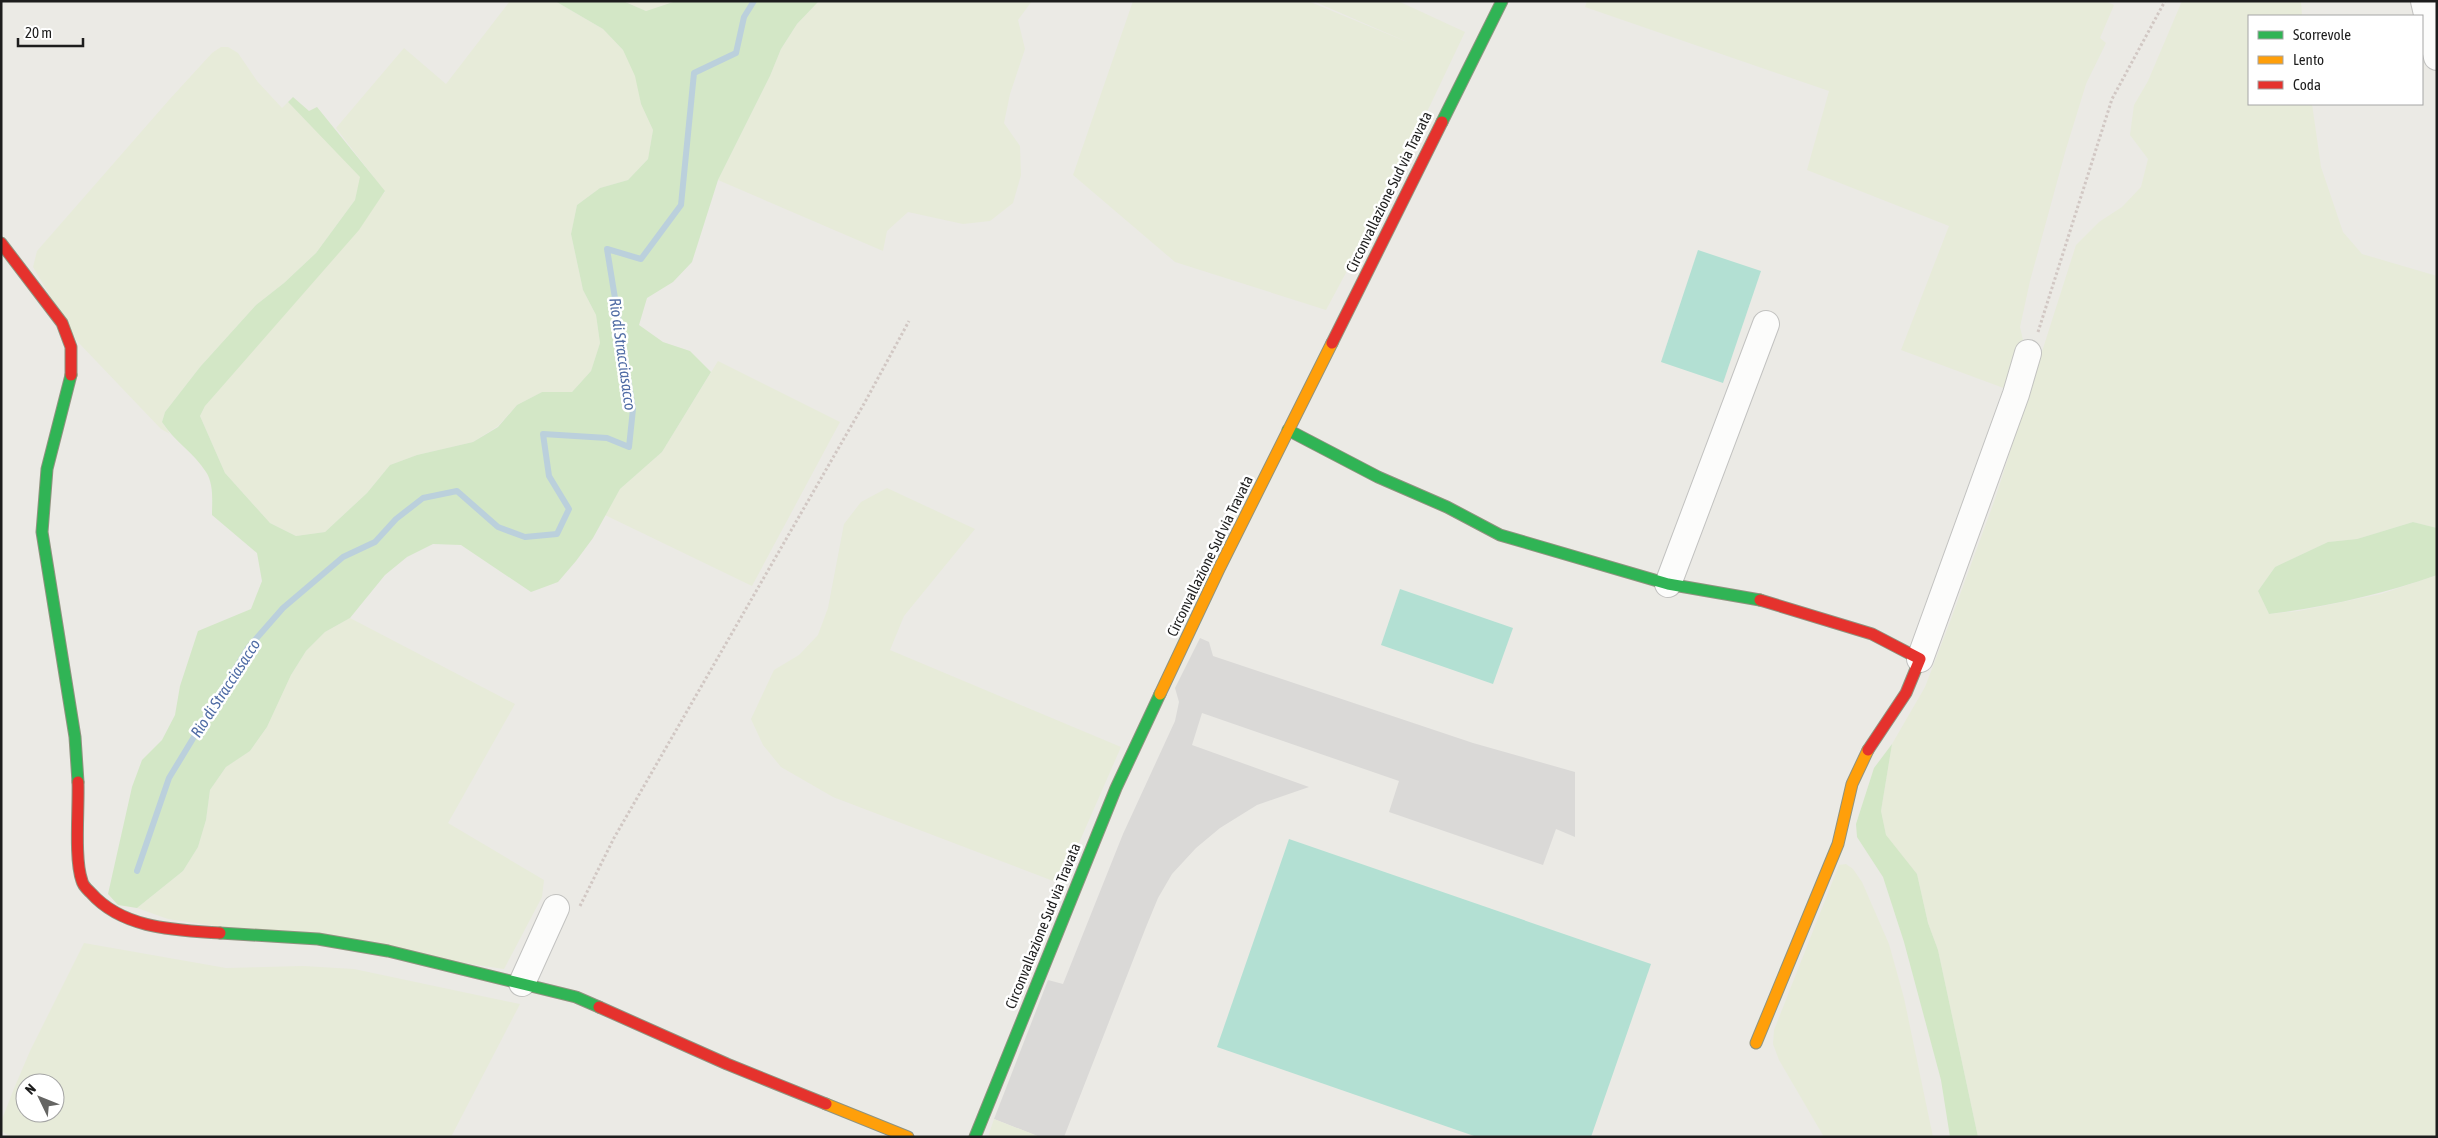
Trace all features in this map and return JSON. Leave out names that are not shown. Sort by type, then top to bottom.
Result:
[{"type":"street","name":"Circonvallazione Sud via Travata","points":[[975,1137],[1116,788],[1220,567],[1502,1]]},
{"type":"street","points":[[2424,1],[2437,57]]},
{"type":"street","points":[[1,243],[62,323],[71,347],[71,381],[47,469],[42,532],[75,737],[78,784],[79,866],[82,883],[103,907],[120,916],[165,929],[318,939],[388,951],[576,997],[727,1064],[908,1137]]},
{"type":"street","points":[[1668,584],[1766,324]]},
{"type":"street","points":[[1756,1043],[1816,893],[1838,844],[1852,784],[1870,745],[1906,693],[1920,659],[2016,394],[2028,353]]},
{"type":"street","points":[[1288,430],[1378,477],[1447,507],[1500,535],[1668,584],[1748,597],[1793,609],[1872,634],[1920,659]]},
{"type":"street","points":[[522,983],[568,908]]},
{"type":"path","points":[[2028,353],[2036,337],[2112,99],[2165,1]]},
{"type":"path","points":[[568,908],[614,838],[865,402],[908,322]]},
{"type":"shaded area","points":[[1200,638],[1209,642],[1213,656],[1473,743],[1575,772],[1575,837],[1556,829],[1543,865],[1389,812],[1399,781],[1202,713],[1192,745],[1309,787],[1257,805],[1220,828],[1196,848],[1172,874],[1158,898],[1146,927],[1064,1137],[1040,1137],[994,1119],[1048,980],[1063,984],[1123,834],[1175,721],[1179,702],[1175,688]]},
{"type":"green space","points":[[510,1],[555,1],[603,29],[623,50],[636,76],[641,104],[653,130],[648,159],[628,180],[600,188],[577,205],[571,234],[583,290],[596,315],[600,343],[591,371],[572,392],[542,392],[517,405],[498,426],[473,442],[417,455],[390,465],[367,493],[325,532],[296,536],[270,523],[225,473],[200,416],[205,406],[385,192],[336,128],[404,48],[446,84]]},
{"type":"green space","points":[[555,1],[623,1],[646,11],[676,1],[819,1],[797,24],[781,49],[770,76],[718,180],[692,262],[673,282],[647,298],[639,325],[663,342],[690,351],[711,372],[662,452],[620,489],[593,538],[558,582],[531,592],[461,545],[433,544],[407,557],[385,575],[350,618],[325,632],[306,651],[291,675],[267,727],[250,751],[226,767],[210,790],[206,820],[198,847],[183,871],[137,908],[118,905],[108,894],[132,787],[142,760],[162,740],[175,715],[180,686],[198,631],[251,609],[262,581],[257,553],[212,515],[212,493],[209,477],[196,459],[162,422],[165,412],[200,367],[256,305],[284,283],[316,253],[355,200],[360,177],[288,102],[293,97],[309,111],[317,107],[385,191],[359,230],[205,406],[200,416],[225,473],[270,523],[296,536],[325,532],[367,493],[390,465],[417,455],[473,442],[498,427],[517,405],[542,392],[572,392],[591,371],[600,343],[596,315],[583,290],[571,234],[577,205],[600,188],[628,180],[648,159],[653,130],[641,104],[635,76],[623,50],[603,29]]},
{"type":"green space","points":[[623,1],[676,1],[646,11]]},
{"type":"green space","points":[[819,1],[1032,1],[1018,20],[1025,49],[1010,94],[1004,123],[1020,146],[1021,175],[1013,203],[990,221],[963,224],[908,212],[887,231],[883,251],[718,180],[770,76],[781,49],[797,24]]},
{"type":"green space","points":[[1133,1],[1308,1],[1412,44],[1313,1],[1398,1],[1465,32],[1386,198],[1326,310],[1175,262],[1073,175]]},
{"type":"green space","points":[[1587,1],[2105,1],[2114,5],[2100,38],[2106,43],[2086,84],[2066,149],[2030,281],[2020,327],[2023,340],[2009,390],[1901,350],[1949,226],[1807,170],[1829,91],[1585,7]]},
{"type":"green space","points":[[2182,1],[2301,1],[2302,15],[2248,15],[2248,105],[2312,105],[2321,167],[2343,232],[2362,254],[2437,276],[2437,528],[2413,522],[2357,539],[2328,542],[2275,567],[2258,591],[2269,614],[2299,611],[2381,594],[2437,575],[2437,1137],[1978,1137],[1938,950],[1928,923],[1917,874],[1886,836],[1881,811],[1892,744],[1925,687],[1951,619],[1995,499],[2076,245],[2099,222],[2122,207],[2141,187],[2148,159],[2130,135],[2134,105],[2148,81]]},
{"type":"green space","points":[[221,47],[228,47],[238,53],[257,81],[282,108],[288,102],[361,177],[355,200],[316,253],[284,283],[256,305],[200,367],[165,412],[162,422],[170,434],[161,429],[77,341],[33,267],[37,251],[169,100],[212,53]]},
{"type":"green space","points":[[1698,250],[1761,271],[1723,383],[1661,362]]},
{"type":"green space","points":[[718,361],[840,422],[752,586],[605,515],[620,489],[662,452]]},
{"type":"green space","points":[[887,488],[975,529],[904,616],[890,650],[1121,747],[1061,884],[833,797],[781,767],[763,745],[751,719],[774,670],[799,655],[818,635],[828,608],[844,524],[861,502]]},
{"type":"green space","points":[[2413,522],[2437,528],[2437,575],[2354,599],[2312,608],[2269,614],[2258,591],[2275,567],[2328,542],[2357,539]]},
{"type":"green space","points":[[1400,589],[1513,628],[1493,684],[1381,645]]},
{"type":"green space","points":[[350,618],[515,704],[448,823],[544,880],[542,897],[504,969],[168,919],[137,908],[183,871],[198,847],[206,820],[210,790],[226,767],[250,751],[267,727],[291,675],[306,651],[325,632]]},
{"type":"green space","points":[[1892,744],[1881,811],[1886,835],[1917,874],[1928,923],[1938,950],[1978,1137],[1950,1137],[1941,1080],[1904,942],[1883,877],[1857,837],[1856,824],[1874,768]]},
{"type":"green space","points":[[1289,839],[1651,964],[1591,1137],[1477,1137],[1217,1047]]},
{"type":"green space","points":[[1846,864],[1853,869],[1862,882],[1889,944],[1904,998],[1933,1137],[1824,1137],[1779,1060],[1773,1044],[1774,1030],[1839,865]]},
{"type":"green space","points":[[84,943],[226,968],[303,966],[354,969],[520,1004],[451,1137],[11,1137],[1,1131],[1,1122],[15,1086],[15,1123],[65,1123],[65,1073],[21,1073]]},
{"type":"green space","points":[[994,1119],[1040,1137],[988,1137]]},
{"type":"waterway","name":"Rio di Stracciasacco","points":[[137,871],[169,778],[248,648],[283,608],[343,557],[375,542],[396,519],[423,498],[457,491],[498,527],[525,537],[557,534],[569,509],[549,476],[543,434],[607,438],[629,447],[633,409],[607,249],[641,259],[681,205],[694,73],[736,53],[744,17],[754,1]]},
{"type":"traffic: fast","points":[[1442,122],[1502,1]]},
{"type":"traffic: fast","points":[[71,375],[47,469],[42,532],[75,737],[78,782]]},
{"type":"traffic: fast","points":[[1288,430],[1378,477],[1447,507],[1500,535],[1668,584],[1760,600]]},
{"type":"traffic: fast","points":[[975,1137],[1116,788],[1160,694]]},
{"type":"traffic: fast","points":[[220,933],[318,939],[388,951],[576,997],[599,1007]]},
{"type":"traffic: slow","points":[[1160,694],[1220,567],[1332,343]]},
{"type":"traffic: slow","points":[[1756,1043],[1838,844],[1852,784],[1868,750]]},
{"type":"traffic: slow","points":[[826,1104],[908,1137]]},
{"type":"traffic: jam","points":[[1332,343],[1442,122]]},
{"type":"traffic: jam","points":[[1,243],[62,323],[71,347],[71,375]]},
{"type":"traffic: jam","points":[[1760,600],[1872,634],[1920,659],[1906,693],[1868,750]]},
{"type":"traffic: jam","points":[[78,782],[78,860],[84,886],[104,905],[134,921],[168,929],[220,933]]},
{"type":"traffic: jam","points":[[599,1007],[727,1064],[826,1104]]}]
